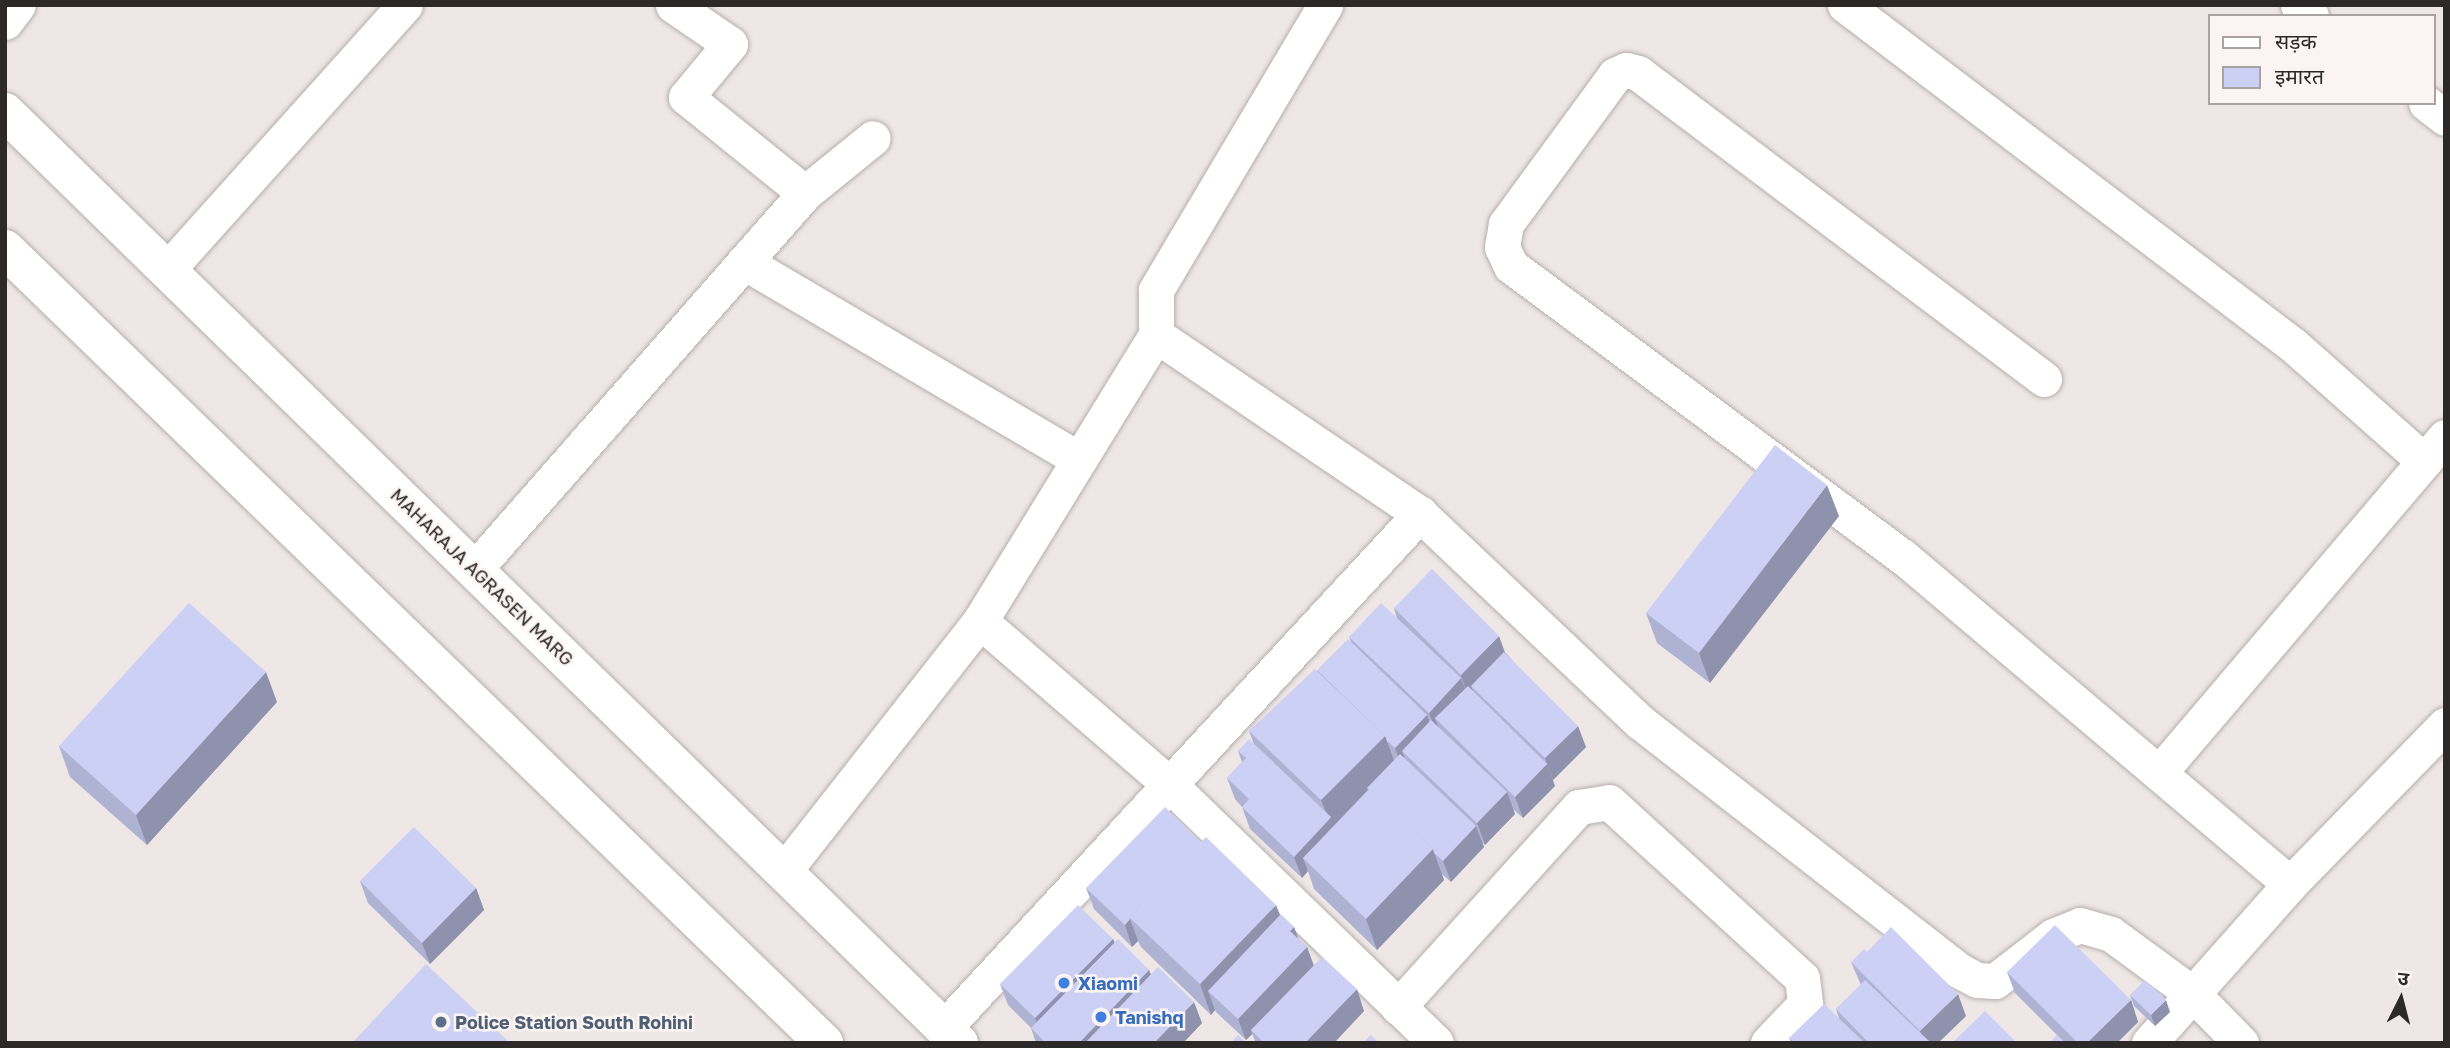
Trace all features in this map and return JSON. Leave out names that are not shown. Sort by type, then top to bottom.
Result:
[{"type":"street","points":[[5,22],[18,5]]},
{"type":"street","points":[[167,270],[405,5]]},
{"type":"street","points":[[673,5],[730,44],[686,97],[805,192]]},
{"type":"street","points":[[784,871],[980,621],[1156,335],[1156,290],[1325,5]]},
{"type":"street","points":[[1845,5],[2434,449],[2159,773]]},
{"type":"street","points":[[2044,379],[1638,73],[1626,70],[1615,75],[1506,224],[1502,247],[1511,266],[1902,556],[2290,884]]},
{"type":"street","points":[[2429,105],[2445,118]]},
{"type":"street","name":"MAHARAJA AGRASEN MARG","points":[[5,112],[952,1035]]},
{"type":"street","points":[[474,570],[805,192],[873,138]]},
{"type":"street","points":[[5,249],[824,1043]]},
{"type":"street","points":[[744,262],[1079,459]]},
{"type":"street","points":[[1156,335],[1420,514],[1640,722],[1960,971],[1977,980],[1995,981],[2053,936],[2080,925],[2110,934],[2194,995],[2241,1043]]},
{"type":"street","points":[[952,1035],[1168,783],[1420,514]]},
{"type":"street","points":[[980,621],[1168,783],[1436,1043]]},
{"type":"street","points":[[2150,1043],[2290,884],[2445,725]]},
{"type":"street","points":[[1398,1007],[1579,807],[1609,802],[1802,978],[1805,1004],[1768,1043]]},
{"type":"building","points":[[1775,445],[1827,485],[1699,653],[1646,613]]},
{"type":"building","points":[[1432,569],[1499,636],[1461,675],[1394,608]]},
{"type":"building","points":[[189,603],[266,672],[136,815],[59,746]]},
{"type":"building","points":[[1381,603],[1461,678],[1429,713],[1349,637]]},
{"type":"building","points":[[1348,639],[1427,715],[1395,748],[1317,670]]},
{"type":"building","points":[[1504,652],[1578,726],[1545,758],[1471,686]]},
{"type":"building","points":[[1315,669],[1385,736],[1321,800],[1249,731]]},
{"type":"building","points":[[1468,686],[1547,764],[1515,797],[1435,718]]},
{"type":"building","points":[[1431,720],[1507,792],[1477,823],[1402,751]]},
{"type":"building","points":[[1249,739],[1331,817],[1294,857],[1242,807],[1249,799],[1227,778],[1246,758],[1238,751]]},
{"type":"building","points":[[1400,754],[1476,826],[1443,861],[1367,788]]},
{"type":"building","points":[[1369,789],[1433,849],[1366,919],[1303,858]]},
{"type":"building","points":[[1165,807],[1201,843],[1129,917],[1125,925],[1086,888]]},
{"type":"building","points":[[414,827],[476,888],[422,943],[360,881]]},
{"type":"building","points":[[1206,837],[1276,905],[1200,984],[1129,917]]},
{"type":"building","points":[[1078,905],[1113,939],[1035,1018],[1000,984]]},
{"type":"building","points":[[1281,914],[1294,927],[1290,931],[1307,947],[1238,1019],[1208,991]]},
{"type":"building","points":[[2055,925],[2131,1000],[2087,1043],[2078,1043],[2007,972]]},
{"type":"building","points":[[1891,927],[1958,994],[1920,1031],[1851,962],[1864,949],[1867,952]]},
{"type":"building","points":[[1118,939],[1149,970],[1079,1043],[1046,1043],[1031,1028]]},
{"type":"building","points":[[1322,957],[1357,989],[1305,1043],[1264,1043],[1251,1030]]},
{"type":"building","points":[[426,964],[510,1043],[352,1043]]},
{"type":"building","points":[[1158,967],[1194,1002],[1154,1043],[1085,1043]]},
{"type":"building","points":[[1865,980],[1930,1042],[1869,1043],[1836,1009]]},
{"type":"building","points":[[2145,980],[2166,1000],[2151,1015],[2130,995]]},
{"type":"building","points":[[1824,1004],[1865,1043],[1794,1043],[1789,1038]]},
{"type":"building","points":[[1985,1011],[2017,1043],[1952,1043]]},
{"type":"building","points":[[1238,1035],[1246,1043],[1231,1043]]},
{"type":"building","points":[[1371,1035],[1379,1043],[1363,1043]]},
{"type":"building","points":[[2057,1035],[2065,1043],[2049,1043]]},
{"type":"place","name":"Xiaomi","points":[[1064,983]]},
{"type":"place","name":"Tanishq","points":[[1101,1017]]},
{"type":"place","name":"Police Station South Rohini","points":[[441,1022]]}]
